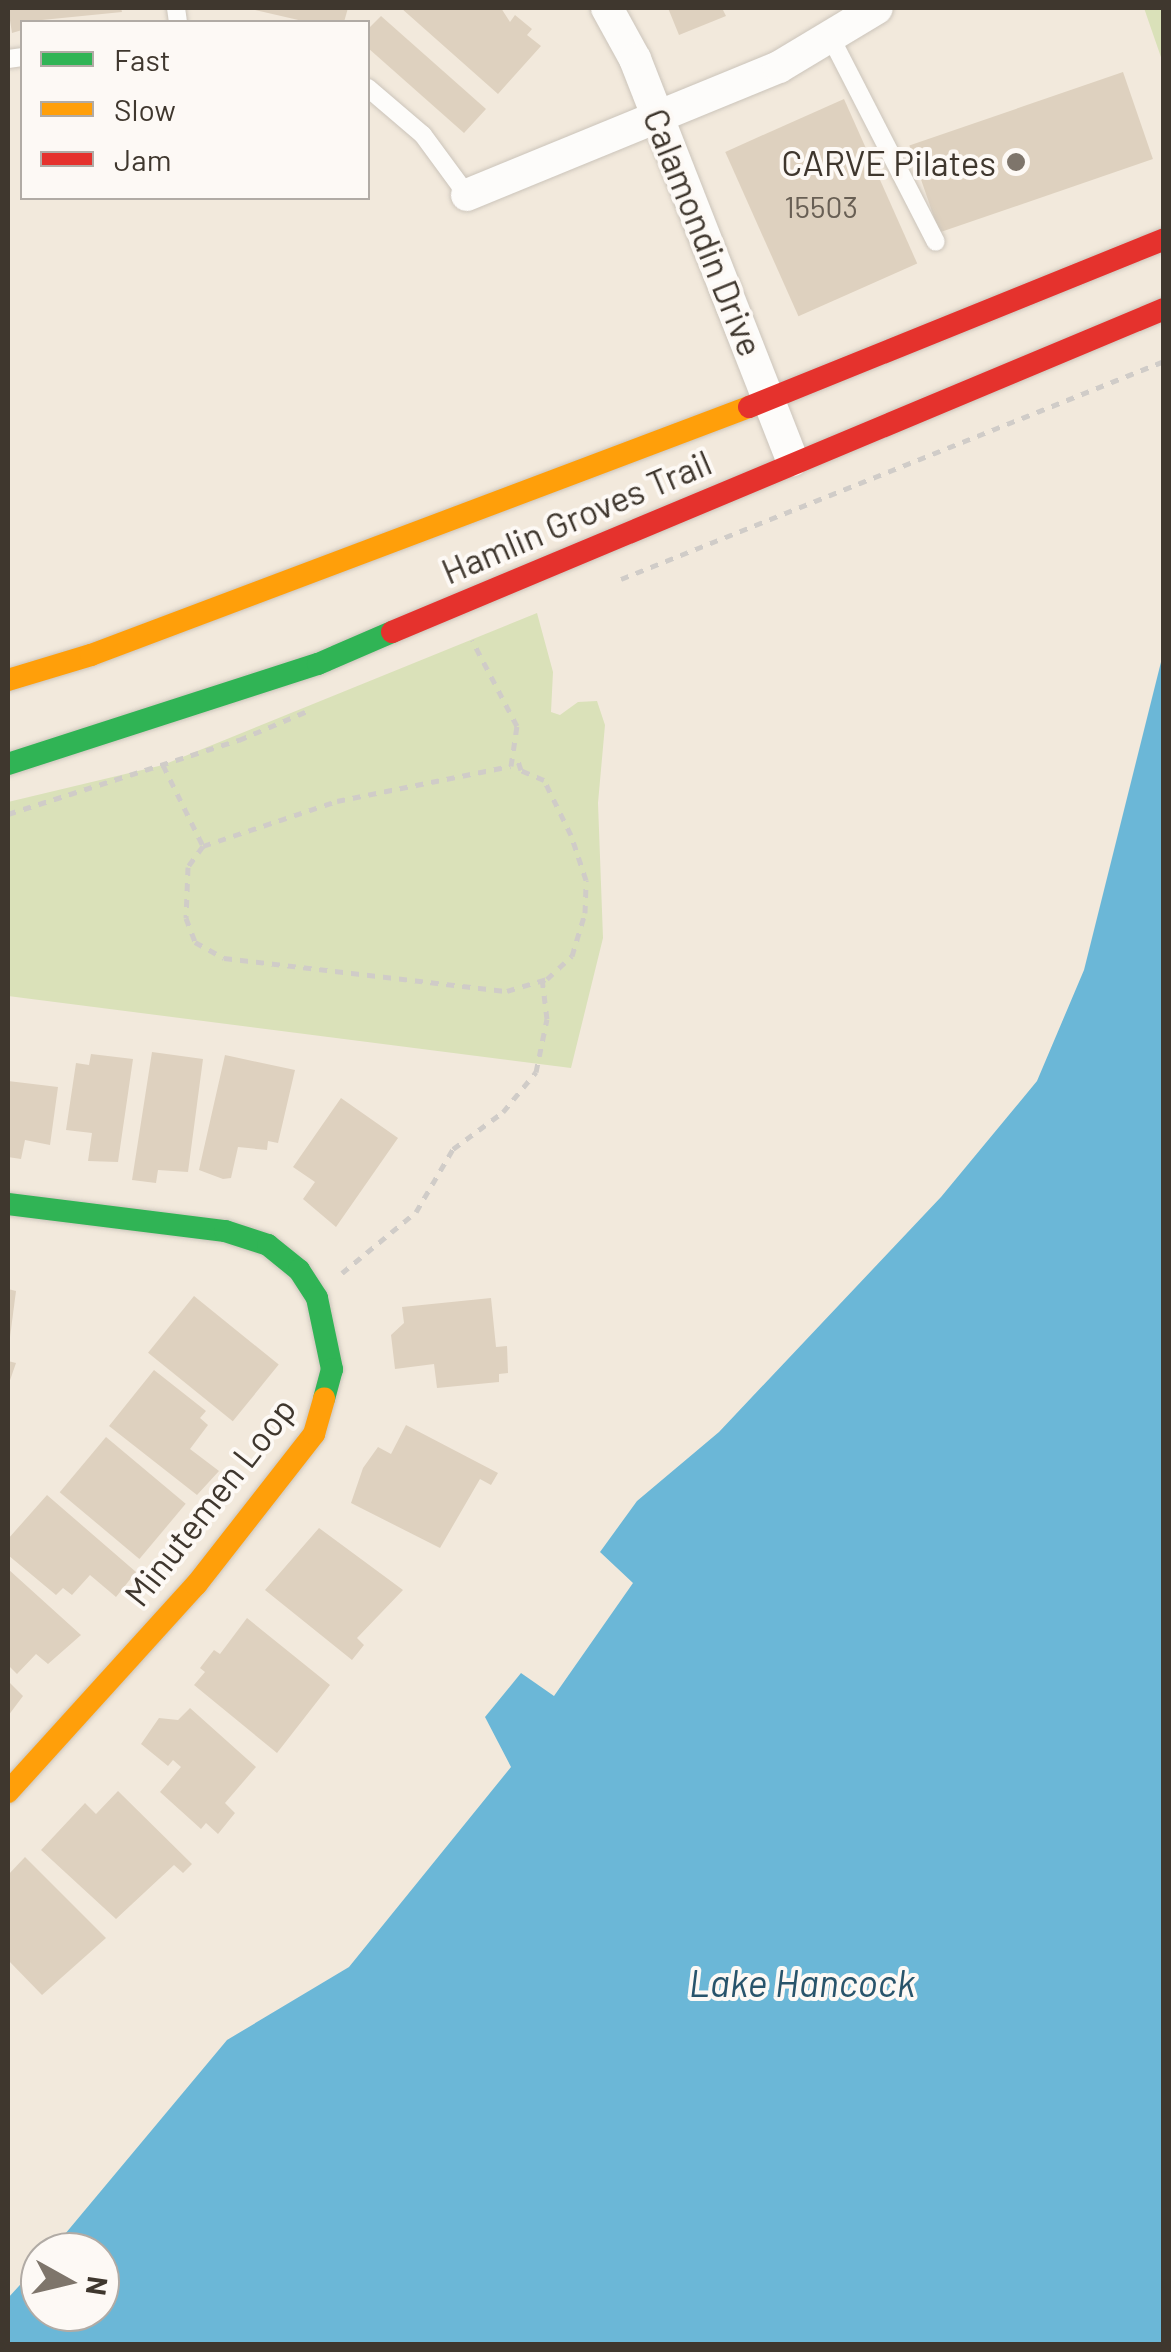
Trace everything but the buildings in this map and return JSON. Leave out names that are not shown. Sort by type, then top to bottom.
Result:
[{"type":"main road","name":"Hamlin Groves Trail","points":[[8,680],[109,649],[771,399],[1164,239]]},
{"type":"main road","name":"Hamlin Groves Trail","points":[[8,764],[318,664],[792,460],[1164,310]]},
{"type":"main road","name":"Minutemen Loop","points":[[8,1204],[225,1231],[268,1246],[299,1270],[317,1298],[332,1369],[314,1434],[196,1585],[8,1792]]},
{"type":"street","name":"Calamondin Drive","points":[[607,8],[658,118],[792,460]]},
{"type":"street","points":[[467,194],[779,68],[876,8]]},
{"type":"lane","points":[[831,38],[936,242]]},
{"type":"lane","points":[[370,90],[423,136],[467,194]]},
{"type":"path","points":[[472,640],[496,697],[512,714],[520,770],[534,772],[555,798],[586,880],[572,956],[542,981],[507,991],[433,986],[224,958],[195,942],[186,918],[188,867],[203,846],[337,801],[510,766],[517,758]]},
{"type":"path","points":[[163,765],[203,846]]},
{"type":"path","points":[[8,801],[11,814]]},
{"type":"path","points":[[336,1277],[416,1212],[453,1150],[503,1112],[536,1072],[546,1030],[542,981]]},
{"type":"green space","points":[[1144,8],[1163,8],[1163,63]]},
{"type":"green space","points":[[537,613],[553,672],[551,712],[560,715],[578,702],[597,701],[605,725],[598,803],[603,938],[571,1068],[8,996],[8,802],[163,765]]},
{"type":"water","name":"Lake Hancock","points":[[1163,654],[1163,2344],[8,2344],[8,2298],[20,2285],[20,2332],[120,2332],[120,2232],[67,2232],[227,2040],[349,1967],[511,1767],[485,1717],[521,1673],[554,1696],[633,1583],[600,1552],[637,1501],[719,1432],[941,1197],[1037,1081],[1084,970]]},
{"type":"traffic: fast","points":[[8,764],[318,664],[392,632]]},
{"type":"traffic: fast","points":[[8,1204],[225,1231],[268,1245],[299,1270],[317,1298],[332,1369],[324,1398]]},
{"type":"traffic: slow","points":[[8,680],[91,655],[749,407]]},
{"type":"traffic: slow","points":[[8,1792],[196,1585],[314,1434],[324,1398]]},
{"type":"traffic: jam","points":[[749,407],[1164,239]]},
{"type":"traffic: jam","points":[[392,632],[1164,309]]},
{"type":"place","name":"CARVE Pilates","points":[[1016,162]]}]
